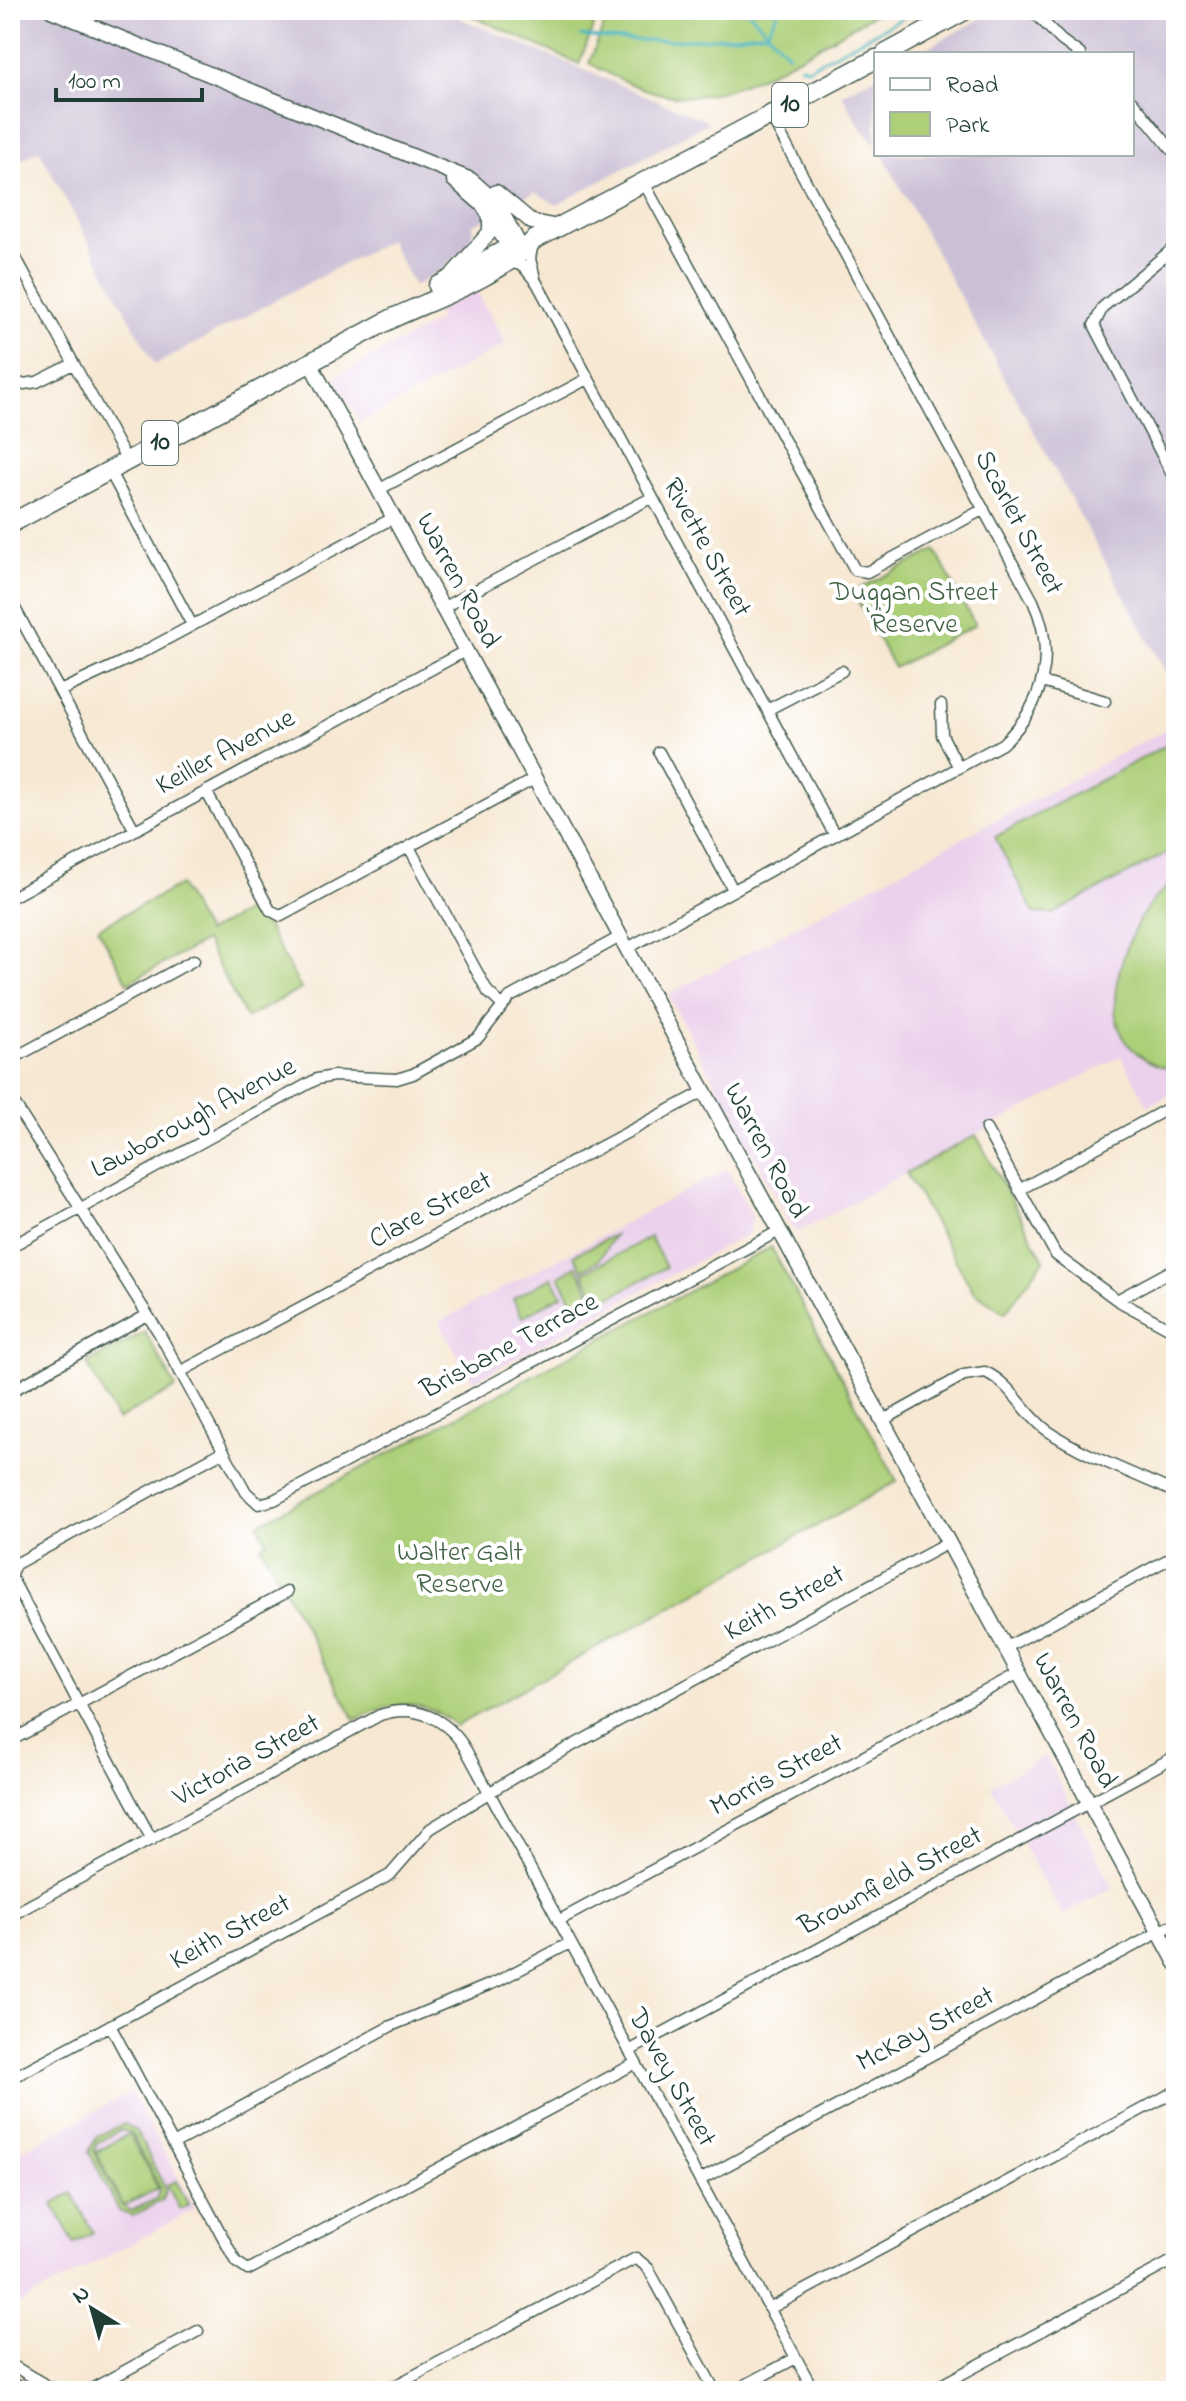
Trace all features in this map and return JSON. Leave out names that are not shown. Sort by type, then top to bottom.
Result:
[{"type":"highway","points":[[889,52],[966,10]]},
{"type":"highway","name":"10","points":[[393,318],[450,278],[520,247],[874,60]]},
{"type":"highway","name":"10","points":[[10,524],[393,318],[498,266],[520,247]]},
{"type":"highway","points":[[10,2386],[19,2391]]},
{"type":"street","points":[[51,10],[471,180],[497,193],[532,222],[558,227]]},
{"type":"street","points":[[1032,10],[1077,52]]},
{"type":"street","points":[[1134,103],[1176,155]]},
{"type":"street","name":"Scarlet Street","points":[[623,943],[662,927],[1002,744],[1018,728],[1042,682],[1046,655],[1041,618],[770,115]]},
{"type":"street","points":[[435,166],[476,197],[490,217],[520,247]]},
{"type":"street","points":[[471,180],[497,203],[520,247]]},
{"type":"street","points":[[643,181],[857,572],[867,572],[984,509]]},
{"type":"street","points":[[450,278],[490,232],[490,217]]},
{"type":"street","points":[[1176,246],[1103,307],[1094,325],[1176,482]]},
{"type":"street","points":[[10,247],[127,461]]},
{"type":"street","name":"Rivette Street","points":[[520,247],[530,259],[537,283],[587,379],[834,834]]},
{"type":"street","points":[[498,266],[516,262],[537,283]]},
{"type":"street","name":"Warren Road","points":[[310,363],[1176,1963]]},
{"type":"street","points":[[10,386],[37,382],[73,364]]},
{"type":"street","points":[[378,490],[587,379]]},
{"type":"street","points":[[109,470],[192,625]]},
{"type":"street","points":[[442,608],[651,498]]},
{"type":"street","points":[[60,691],[393,518]]},
{"type":"street","points":[[10,599],[134,829]]},
{"type":"street","name":"Keiller Avenue","points":[[10,898],[465,651]]},
{"type":"street","points":[[767,710],[842,671]]},
{"type":"street","points":[[1042,682],[1105,701]]},
{"type":"street","points":[[941,705],[942,735],[959,768]]},
{"type":"street","points":[[659,752],[732,888]]},
{"type":"street","points":[[206,791],[276,916],[288,914],[534,779]]},
{"type":"street","points":[[409,847],[488,992],[502,1005]]},
{"type":"street","name":"Lawborough Avenue","points":[[10,1247],[317,1079],[328,1076],[397,1079],[413,1074],[477,1039],[502,1005],[517,993],[623,943]]},
{"type":"street","points":[[10,1060],[194,960]]},
{"type":"street","name":"Clare Street","points":[[180,1372],[703,1092]]},
{"type":"street","points":[[11,1103],[147,1315],[224,1451],[11,1567],[79,1704],[152,1840]]},
{"type":"street","points":[[1019,1190],[1176,1104]]},
{"type":"street","points":[[986,1129],[1052,1250],[1117,1300],[1176,1332]]},
{"type":"street","name":"Brisbane Terrace","points":[[224,1451],[250,1497],[263,1504],[779,1231]]},
{"type":"street","points":[[1117,1300],[1176,1268]]},
{"type":"street","points":[[10,1392],[147,1315]]},
{"type":"street","points":[[882,1421],[964,1375],[985,1372],[998,1379],[1031,1417],[1050,1432],[1176,1493]]},
{"type":"street","name":"Keith Street","points":[[10,2079],[390,1875],[425,1833],[518,1775],[948,1543]]},
{"type":"street","points":[[1005,1648],[1176,1555]]},
{"type":"street","points":[[10,1741],[287,1592]]},
{"type":"street","name":"Morris Street","points":[[558,1921],[1019,1673]]},
{"type":"street","name":"Victoria Street","points":[[10,1916],[392,1711],[420,1712],[443,1724],[461,1742],[489,1793]]},
{"type":"street","name":"Brownfield Street","points":[[629,2051],[1176,1756]]},
{"type":"street","name":"Davey Street","points":[[489,1793],[814,2391]]},
{"type":"street","name":"McKay Street","points":[[700,2180],[1176,1923]]},
{"type":"street","points":[[173,2144],[391,2026],[498,1981],[570,1943]]},
{"type":"street","points":[[110,2025],[236,2262],[244,2269],[263,2264],[636,2063]]},
{"type":"street","points":[[769,2309],[1176,2091]]},
{"type":"street","points":[[385,2391],[636,2258],[648,2268],[715,2391]]},
{"type":"street","points":[[930,2391],[1176,2259]]},
{"type":"street","points":[[88,2391],[198,2331]]},
{"type":"street","points":[[734,2391],[796,2358]]},
{"type":"street","points":[[10,2364],[56,2391]]},
{"type":"shaded area","points":[[10,10],[440,10],[709,122],[557,205],[535,192],[473,225],[472,241],[443,269],[414,286],[389,240],[155,365],[39,150],[10,166]]},
{"type":"shaded area","points":[[997,10],[1176,10],[1176,691],[883,156],[1134,156],[1134,52],[920,52]]},
{"type":"shaded area","points":[[874,77],[874,142],[861,128],[842,94]]},
{"type":"shaded area","points":[[476,290],[506,344],[360,423],[335,377],[440,320],[436,311]]},
{"type":"shaded area","points":[[1176,724],[1176,1091],[1148,1106],[1121,1056],[796,1233],[668,995]]},
{"type":"shaded area","points":[[727,1169],[753,1217],[748,1234],[473,1381],[439,1322]]},
{"type":"shaded area","points":[[1046,1756],[1113,1888],[1062,1915],[991,1786]]},
{"type":"shaded area","points":[[131,2092],[195,2209],[10,2309],[10,2157]]},
{"type":"green space","points":[[459,10],[600,10],[579,64]]},
{"type":"green space","points":[[610,10],[882,10],[753,80],[699,96],[674,96],[640,88],[589,63]]},
{"type":"green space","name":"Duggan Street Reserve","points":[[935,550],[975,625],[894,668],[853,592]]},
{"type":"green space","points":[[1176,740],[1176,848],[1053,914],[1034,913],[995,837]]},
{"type":"green space","points":[[1176,881],[1176,1071],[1155,1064],[1127,1043],[1115,1013],[1115,995],[1124,956],[1137,924],[1157,896]]},
{"type":"green space","points":[[180,885],[206,933],[256,906],[301,989],[246,1018],[205,941],[128,983],[98,928]]},
{"type":"green space","points":[[976,1135],[1044,1260],[1005,1313],[973,1291],[906,1173]]},
{"type":"green space","points":[[614,1235],[599,1260],[582,1270],[574,1255]]},
{"type":"green space","points":[[650,1237],[666,1267],[599,1303],[583,1273]]},
{"type":"green space","name":"Walter Galt Reserve","points":[[771,1247],[897,1481],[456,1726],[432,1710],[407,1705],[381,1709],[355,1720],[261,1546],[267,1542],[258,1524]]},
{"type":"green space","points":[[576,1266],[596,1303],[579,1313],[559,1276]]},
{"type":"green space","points":[[552,1277],[562,1295],[522,1317],[513,1299]]},
{"type":"green space","points":[[145,1332],[176,1388],[117,1420],[87,1363]]},
{"type":"green space","points":[[125,2124],[137,2132],[166,2190],[161,2201],[132,2216],[119,2211],[89,2152],[97,2136]],"holes":[[[121,2130],[131,2133],[160,2188],[156,2199],[131,2211],[121,2205],[94,2152],[97,2143]]]},
{"type":"green space","points":[[129,2134],[158,2188],[124,2206],[96,2152]]},
{"type":"green space","points":[[176,2181],[189,2205],[180,2210],[167,2185]]},
{"type":"green space","points":[[72,2193],[93,2232],[74,2243],[53,2204]]},
{"type":"waterway","points":[[747,10],[788,54]]},
{"type":"waterway","points":[[581,36],[651,41],[767,32],[779,10]]},
{"type":"waterway","points":[[801,66],[808,68],[918,10]]}]
